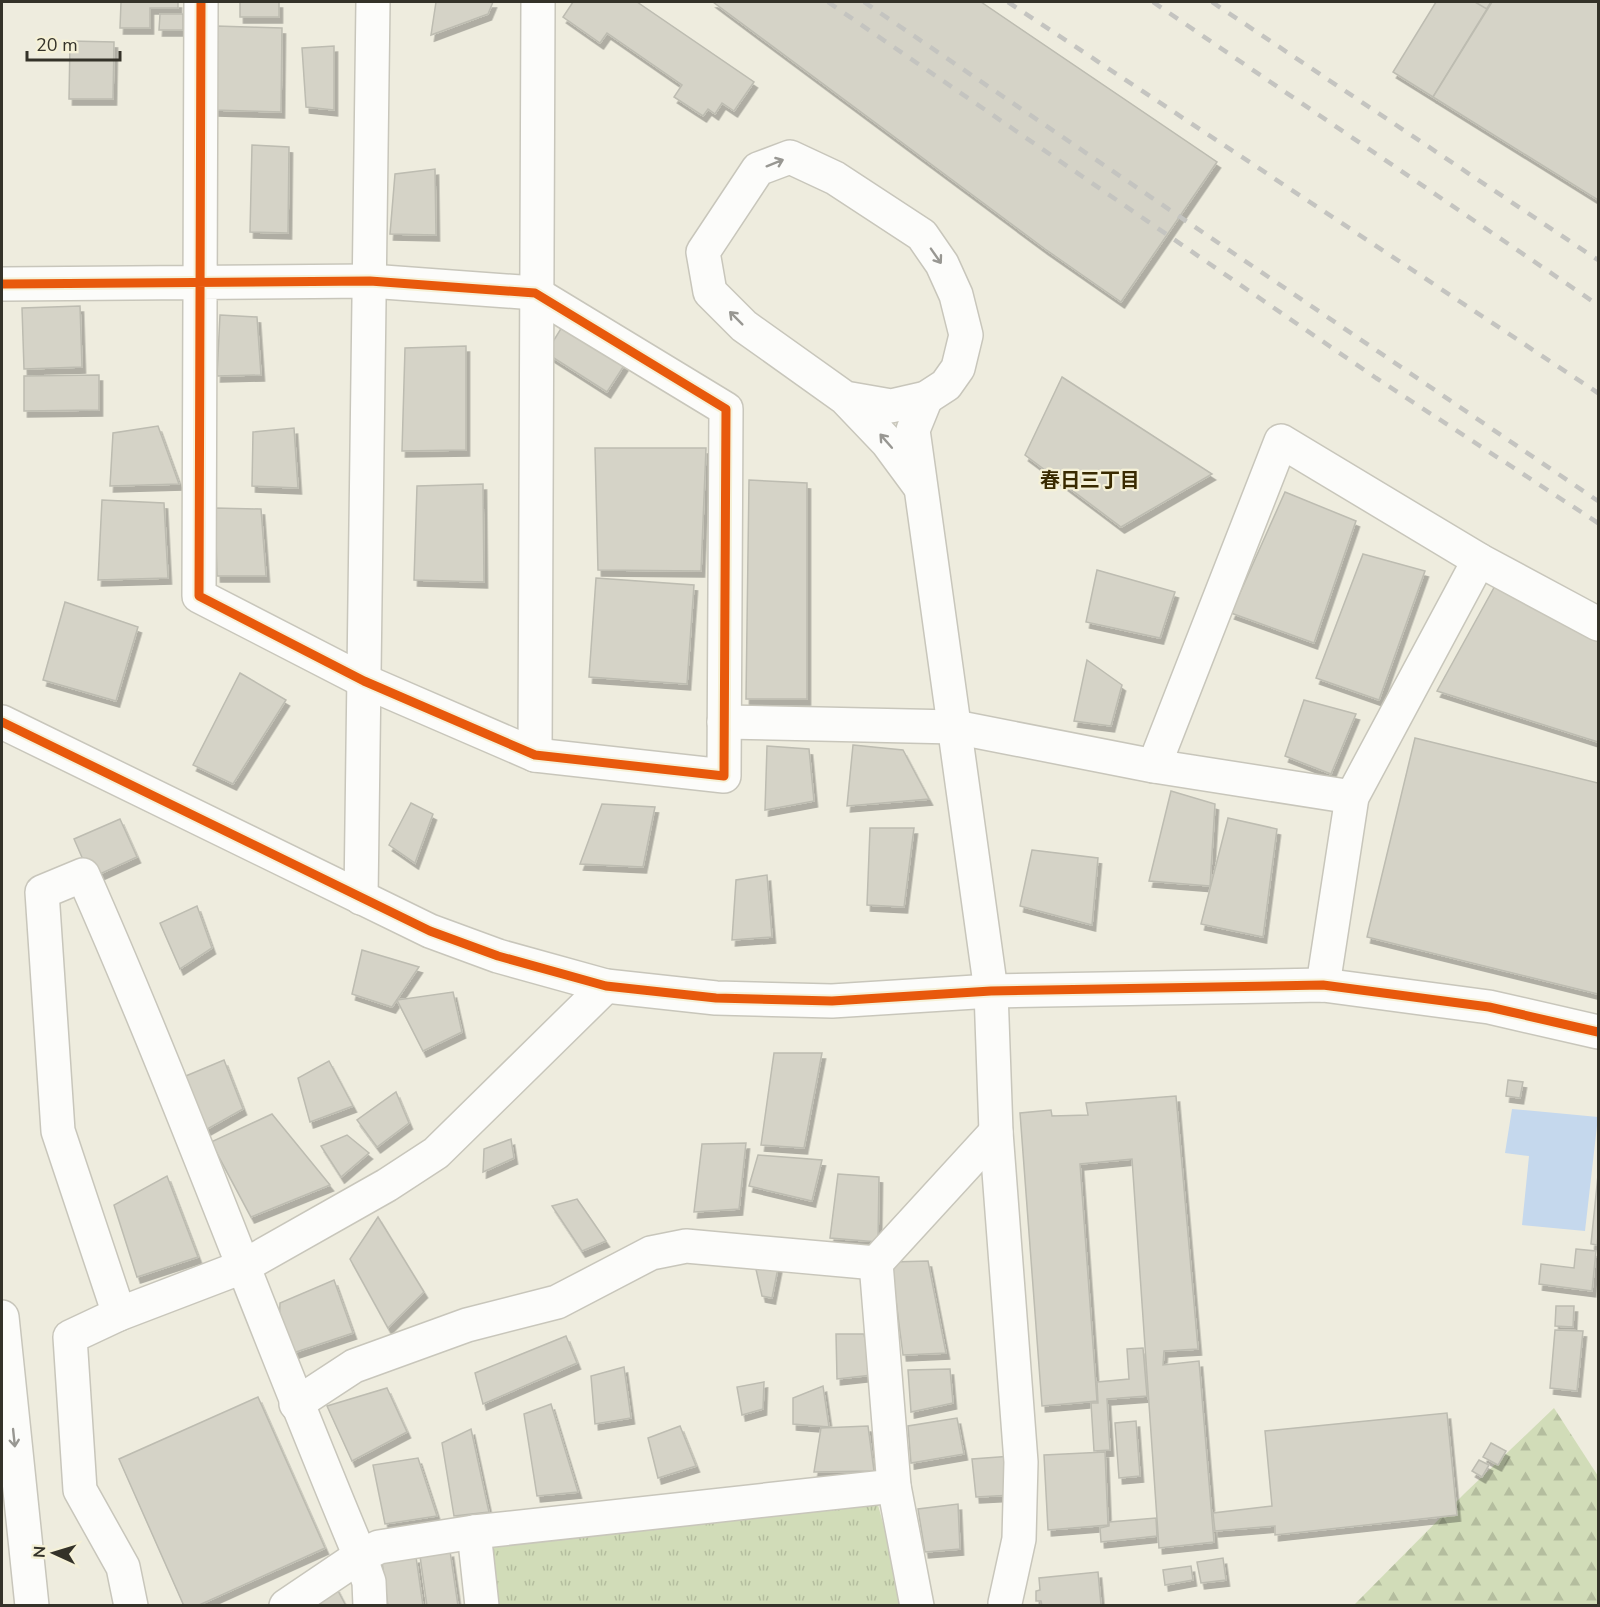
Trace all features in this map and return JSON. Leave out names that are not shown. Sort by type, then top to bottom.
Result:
[{"type":"street","points":[[2,284],[199,282],[370,281],[535,293],[726,409],[724,776],[535,755],[364,681],[199,596],[199,282],[201,2]]},
{"type":"street","points":[[361,898],[373,2]]},
{"type":"street","points":[[535,755],[535,293],[538,2]]},
{"type":"street","points":[[845,398],[891,406],[926,398],[946,385],[958,368],[966,335],[956,295],[942,264],[922,235],[835,178],[790,156],[758,169],[703,252],[710,292],[744,326],[845,398],[887,442],[921,488]]},
{"type":"street","points":[[926,398],[913,430],[991,991],[996,1131],[1021,1462],[1018,1539],[1002,1605]]},
{"type":"street","points":[[1154,766],[1281,441],[1479,560],[1599,624]]},
{"type":"street","points":[[1323,985],[1352,797],[1479,560]]},
{"type":"street","points":[[2,722],[430,931],[498,956],[606,986],[716,998],[832,1001],[991,991],[1323,985],[1489,1007],[1599,1032]]},
{"type":"street","points":[[724,722],[955,727],[1154,766],[1352,797]]},
{"type":"street","points":[[119,1314],[58,1131],[42,892],[83,875],[121,960],[296,1404],[360,1556],[369,1582],[369,1605]]},
{"type":"street","points":[[131,1605],[123,1568],[80,1490],[70,1337],[119,1314],[242,1267],[387,1185],[436,1153],[606,986]]},
{"type":"street","points":[[917,1605],[894,1486],[876,1263],[996,1131]]},
{"type":"street","points":[[296,1404],[354,1366],[467,1325],[557,1302],[651,1253],[686,1246],[876,1263]]},
{"type":"street","points":[[2,1317],[32,1605]]},
{"type":"street","points":[[286,1605],[360,1556],[379,1547],[474,1532],[894,1486]]},
{"type":"street","points":[[474,1532],[482,1605]]},
{"type":"green space","points":[[1554,1408],[1598,1476],[1598,1605],[1353,1606],[1464,1494]]},
{"type":"green space","points":[[860,1500],[878,1505],[906,1605],[490,1605],[491,1543]]},
{"type":"water","points":[[1512,1109],[1598,1117],[1585,1231],[1522,1225],[1529,1156],[1505,1153]]},
{"type":"building","points":[[121,2],[178,2],[178,8],[150,8],[150,28],[120,28]]},
{"type":"building","points":[[240,2],[279,2],[279,17],[240,17]]},
{"type":"building","points":[[436,2],[493,2],[488,14],[431,35]]},
{"type":"building","points":[[573,2],[637,2],[754,82],[734,111],[722,103],[715,114],[708,109],[703,116],[674,97],[682,85],[607,33],[600,43],[563,17]]},
{"type":"building","points":[[713,2],[981,2],[1217,162],[1121,302],[1045,249]]},
{"type":"building","points":[[1436,2],[1491,2],[1475,27]]},
{"type":"building","points":[[1436,2],[1475,2],[1487,9],[1433,97],[1393,72]]},
{"type":"building","points":[[1492,2],[1598,2],[1598,200],[1433,97]]},
{"type":"building","points":[[160,14],[183,14],[183,30],[159,30]]},
{"type":"building","points":[[216,26],[282,28],[281,112],[214,110]]},
{"type":"building","points":[[70,41],[114,42],[113,99],[69,99]]},
{"type":"building","points":[[334,46],[334,110],[306,107],[302,48]]},
{"type":"building","points":[[252,145],[289,147],[288,233],[250,232]]},
{"type":"building","points":[[435,169],[436,235],[390,234],[395,174]]},
{"type":"building","points":[[80,306],[82,367],[24,369],[22,308]]},
{"type":"building","points":[[220,315],[257,317],[261,375],[217,376]]},
{"type":"building","points":[[565,322],[627,361],[607,392],[546,353]]},
{"type":"building","points":[[466,346],[466,450],[402,451],[405,348]]},
{"type":"building","points":[[99,375],[99,410],[24,411],[24,376]]},
{"type":"building","points":[[1062,377],[1212,474],[1121,527],[1025,455]]},
{"type":"building","points":[[158,426],[179,484],[110,486],[113,433]]},
{"type":"building","points":[[294,428],[298,488],[252,486],[253,432]]},
{"type":"building","points":[[595,448],[706,448],[701,571],[598,570]]},
{"type":"building","points":[[749,480],[807,483],[807,699],[746,699]]},
{"type":"building","points":[[483,484],[484,582],[414,580],[417,486]]},
{"type":"building","points":[[1285,492],[1356,521],[1314,643],[1231,613]]},
{"type":"building","points":[[102,500],[164,503],[168,578],[98,580]]},
{"type":"building","points":[[215,508],[261,509],[266,576],[217,576]]},
{"type":"building","points":[[1363,554],[1425,571],[1379,700],[1316,678]]},
{"type":"building","points":[[1097,570],[1175,592],[1160,638],[1086,622]]},
{"type":"building","points":[[1501,575],[1598,627],[1598,742],[1437,691]]},
{"type":"building","points":[[596,578],[694,585],[687,684],[589,677]]},
{"type":"building","points":[[65,602],[138,627],[116,701],[43,680]]},
{"type":"building","points":[[1087,660],[1122,685],[1111,726],[1074,721]]},
{"type":"building","points":[[240,673],[286,700],[233,784],[193,765]]},
{"type":"building","points":[[1304,700],[1356,714],[1331,774],[1285,756]]},
{"type":"building","points":[[1415,738],[1598,783],[1598,994],[1367,937]]},
{"type":"building","points":[[853,745],[903,750],[929,799],[847,806]]},
{"type":"building","points":[[767,746],[809,749],[814,801],[765,810]]},
{"type":"building","points":[[1171,791],[1215,804],[1210,886],[1149,881]]},
{"type":"building","points":[[411,803],[433,814],[415,863],[389,845]]},
{"type":"building","points":[[602,804],[655,807],[643,867],[580,864]]},
{"type":"building","points":[[1228,818],[1277,829],[1263,937],[1201,924]]},
{"type":"building","points":[[120,819],[137,857],[91,878],[74,839]]},
{"type":"building","points":[[870,828],[914,828],[904,907],[867,905]]},
{"type":"building","points":[[1032,850],[1098,858],[1092,925],[1020,906]]},
{"type":"building","points":[[767,875],[772,937],[732,940],[736,880]]},
{"type":"building","points":[[197,906],[212,948],[180,969],[160,923]]},
{"type":"building","points":[[362,950],[419,967],[392,1007],[352,994]]},
{"type":"building","points":[[453,992],[462,1032],[423,1051],[397,1000]]},
{"type":"building","points":[[774,1053],[822,1053],[804,1148],[761,1145]]},
{"type":"building","points":[[224,1060],[243,1109],[202,1132],[181,1078]]},
{"type":"building","points":[[329,1061],[353,1106],[310,1122],[298,1078]]},
{"type":"building","points":[[1508,1080],[1523,1082],[1520,1098],[1506,1096]]},
{"type":"building","points":[[396,1092],[409,1123],[377,1147],[357,1120]]},
{"type":"building","points":[[1176,1096],[1198,1349],[1164,1351],[1163,1365],[1199,1361],[1214,1542],[1159,1548],[1132,1159],[1080,1164],[1097,1401],[1042,1406],[1020,1113],[1051,1110],[1052,1116],[1088,1115],[1086,1103]]},
{"type":"building","points":[[272,1114],[330,1185],[251,1217],[211,1142]]},
{"type":"building","points":[[347,1135],[369,1153],[341,1177],[321,1146]]},
{"type":"building","points":[[511,1139],[514,1158],[483,1172],[484,1149]]},
{"type":"building","points":[[746,1143],[739,1209],[694,1212],[702,1144]]},
{"type":"building","points":[[758,1155],[822,1160],[812,1201],[749,1186]]},
{"type":"building","points":[[838,1174],[879,1177],[878,1242],[830,1238]]},
{"type":"building","points":[[1598,1175],[1598,1235],[1597,1245],[1591,1244]]},
{"type":"building","points":[[167,1176],[198,1257],[137,1277],[114,1205]]},
{"type":"building","points":[[577,1199],[606,1241],[582,1251],[552,1206]]},
{"type":"building","points":[[378,1217],[424,1292],[388,1328],[350,1259]]},
{"type":"building","points":[[1576,1249],[1596,1251],[1592,1291],[1539,1284],[1541,1264],[1574,1268]]},
{"type":"building","points":[[928,1261],[946,1353],[903,1355],[891,1262]]},
{"type":"building","points":[[779,1263],[772,1298],[762,1296],[755,1265]]},
{"type":"building","points":[[334,1280],[353,1333],[278,1358],[280,1303]]},
{"type":"building","points":[[1556,1306],[1574,1306],[1573,1327],[1555,1326]]},
{"type":"building","points":[[1555,1330],[1583,1331],[1577,1391],[1550,1388]]},
{"type":"building","points":[[836,1334],[864,1334],[872,1375],[837,1379]]},
{"type":"building","points":[[566,1336],[577,1363],[483,1404],[475,1373]]},
{"type":"building","points":[[1143,1348],[1147,1396],[1107,1399],[1110,1450],[1094,1451],[1091,1403],[1098,1403],[1097,1382],[1129,1379],[1127,1349]]},
{"type":"building","points":[[624,1367],[631,1418],[595,1424],[591,1376]]},
{"type":"building","points":[[950,1369],[953,1403],[911,1412],[908,1370]]},
{"type":"building","points":[[764,1382],[763,1409],[742,1415],[737,1387]]},
{"type":"building","points":[[823,1386],[829,1427],[793,1424],[793,1398]]},
{"type":"building","points":[[387,1388],[407,1432],[352,1461],[327,1406]]},
{"type":"building","points":[[258,1397],[325,1548],[197,1606],[184,1606],[119,1459]]},
{"type":"building","points":[[551,1404],[578,1492],[537,1496],[524,1414]]},
{"type":"building","points":[[1447,1413],[1457,1515],[1275,1535],[1275,1526],[1215,1531],[1213,1513],[1272,1506],[1265,1431]]},
{"type":"building","points":[[957,1418],[964,1454],[911,1463],[908,1426]]},
{"type":"building","points":[[1136,1421],[1140,1476],[1119,1478],[1115,1423]]},
{"type":"building","points":[[680,1426],[696,1466],[658,1478],[648,1438]]},
{"type":"building","points":[[868,1426],[874,1471],[814,1472],[821,1428]]},
{"type":"building","points":[[471,1429],[489,1512],[454,1516],[442,1443]]},
{"type":"building","points":[[1491,1443],[1506,1451],[1498,1465],[1483,1457]]},
{"type":"building","points":[[1105,1452],[1108,1525],[1048,1530],[1044,1455]]},
{"type":"building","points":[[1012,1456],[1013,1495],[976,1497],[972,1459]]},
{"type":"building","points":[[418,1458],[437,1516],[385,1524],[373,1465]]},
{"type":"building","points":[[1479,1460],[1489,1465],[1482,1477],[1472,1471]]},
{"type":"building","points":[[958,1504],[960,1549],[925,1552],[918,1509]]},
{"type":"building","points":[[1156,1518],[1157,1536],[1101,1542],[1100,1528],[1109,1526],[1109,1522]]},
{"type":"building","points":[[450,1551],[458,1606],[427,1606],[420,1556]]},
{"type":"building","points":[[416,1557],[423,1606],[388,1606],[382,1562]]},
{"type":"building","points":[[1223,1558],[1226,1580],[1201,1583],[1197,1562]]},
{"type":"building","points":[[1191,1566],[1193,1580],[1165,1585],[1163,1570]]},
{"type":"building","points":[[1098,1572],[1101,1605],[1042,1606],[1041,1601],[1036,1601],[1036,1591],[1040,1590],[1039,1578]]},
{"type":"building","points":[[336,1587],[346,1606],[314,1606]]},
{"type":"railway","points":[[828,2],[1376,378],[1598,523]]},
{"type":"railway","points":[[864,2],[1598,501]]},
{"type":"railway","points":[[1008,2],[1598,393]]},
{"type":"railway","points":[[1153,2],[1598,305]]},
{"type":"railway","points":[[1212,2],[1598,260]]},
{"type":"cycle path","points":[[2,284],[5,284],[370,281],[535,293],[726,409],[724,776],[535,755],[364,681],[199,596],[201,2]]},
{"type":"cycle path","points":[[2,722],[430,931],[498,956],[606,986],[716,998],[832,1001],[991,991],[1323,985],[1489,1007],[1598,1032]]},
{"type":"district","name":"春日三丁目","points":[[1090,480]]}]
